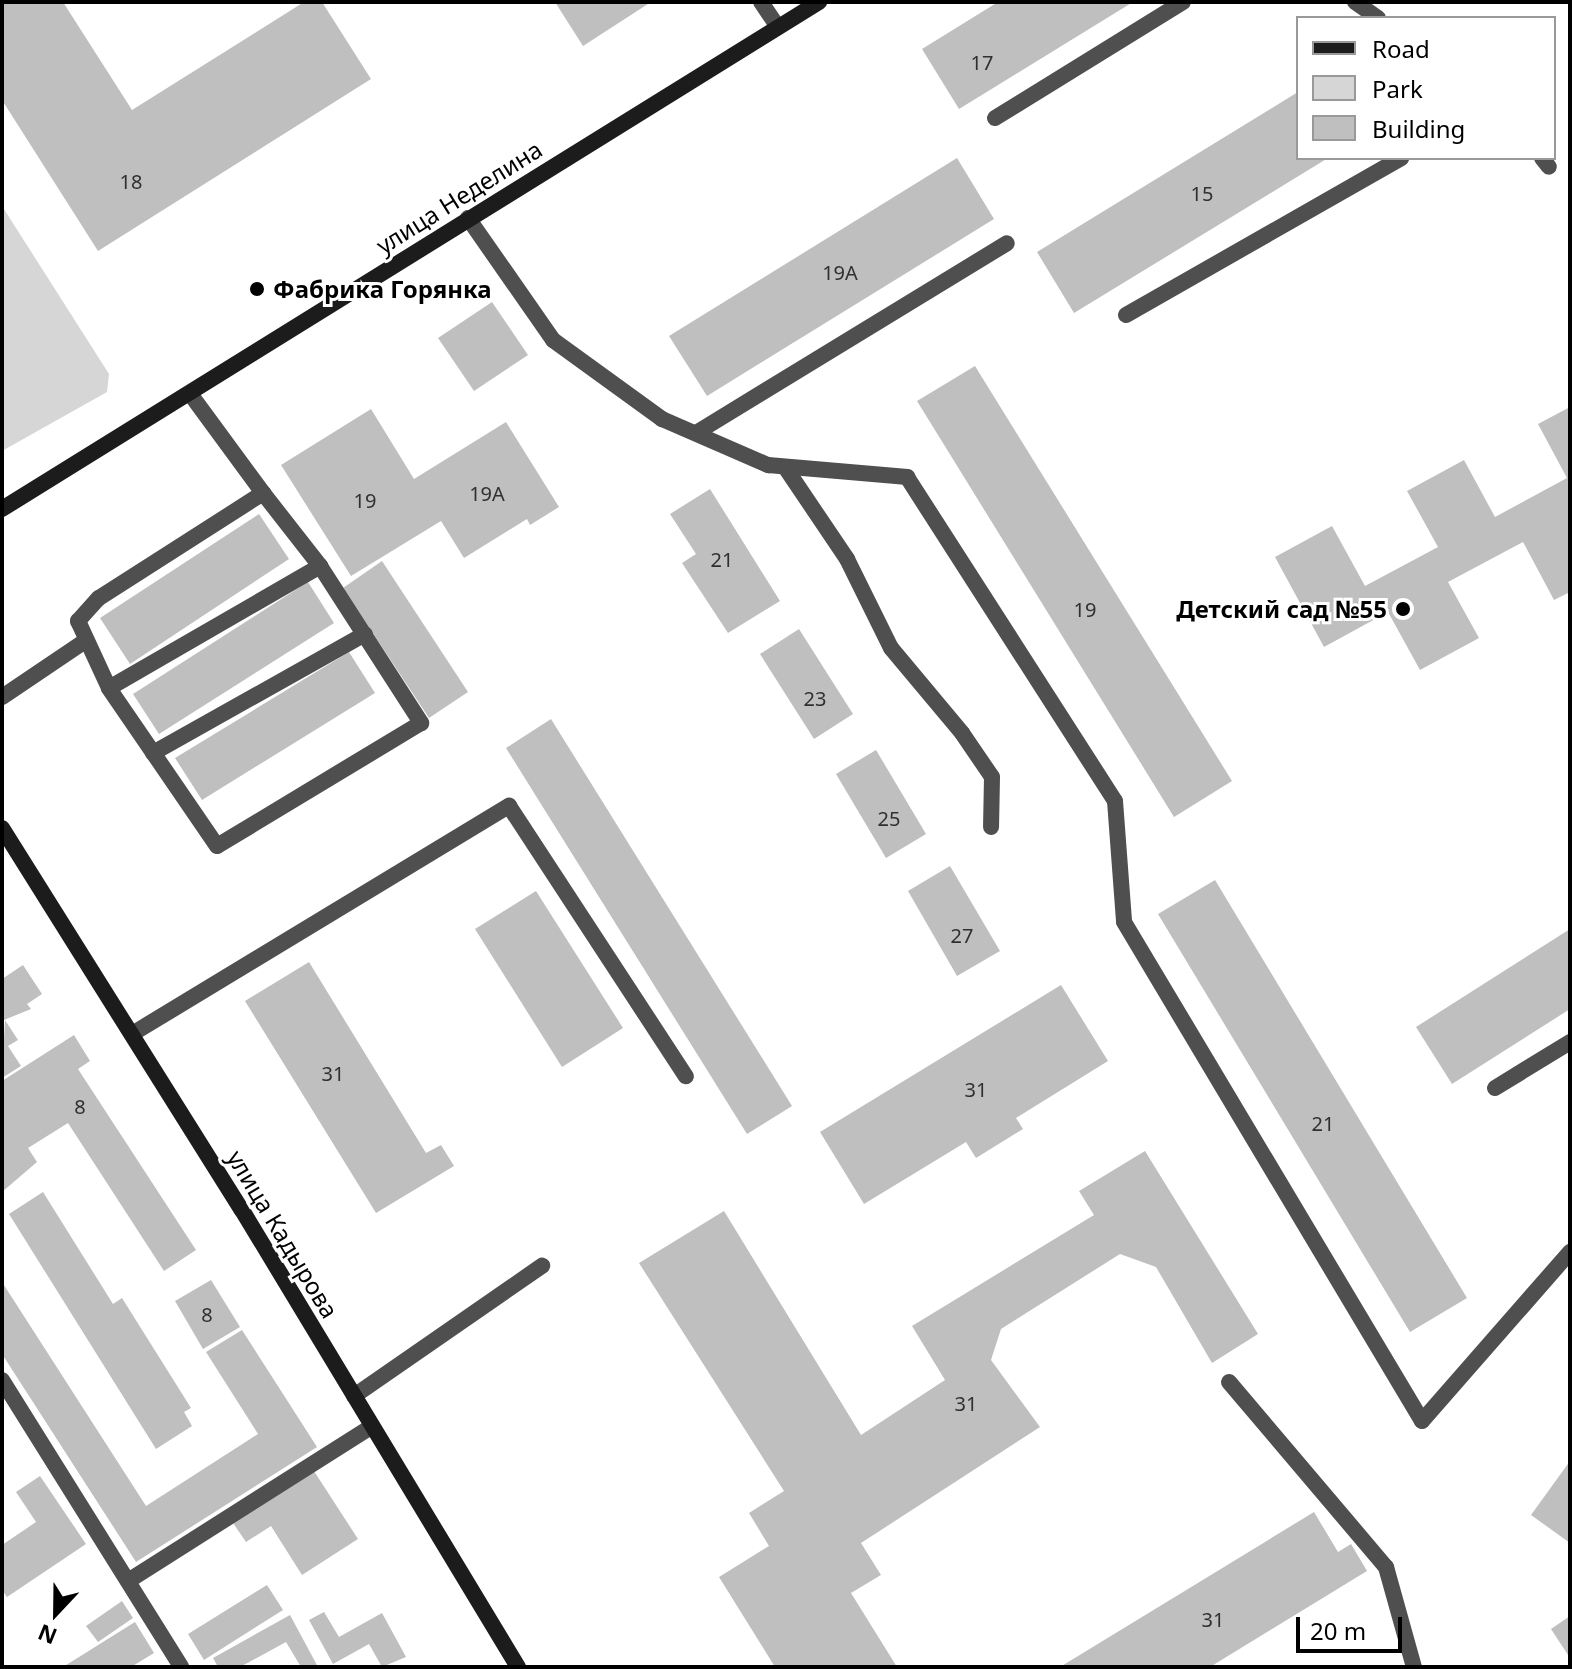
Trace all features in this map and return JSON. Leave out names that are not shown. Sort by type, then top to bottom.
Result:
[{"type":"street","name":"улица Неделина","points":[[2,509],[191,395],[468,218],[819,2]]},
{"type":"street","name":"улица Кадырова","points":[[2,828],[132,1034],[518,1667]]},
{"type":"lane","points":[[761,2],[778,27]]},
{"type":"lane","points":[[995,118],[1183,2]]},
{"type":"lane","points":[[1355,2],[1375,16]]},
{"type":"lane","points":[[1126,315],[1397,160]]},
{"type":"lane","points":[[468,218],[553,340],[662,419],[785,467],[907,477],[1115,801],[1124,922],[1422,1421],[1570,1252]]},
{"type":"lane","points":[[696,433],[1007,243]]},
{"type":"lane","points":[[191,395],[320,566],[421,723],[217,846],[109,688],[78,621],[99,598],[263,493]]},
{"type":"lane","points":[[785,467],[847,559],[891,648],[962,733],[992,777],[991,827]]},
{"type":"lane","points":[[109,688],[320,566]]},
{"type":"lane","points":[[153,753],[365,634]]},
{"type":"lane","points":[[2,697],[85,641]]},
{"type":"lane","points":[[132,1034],[509,806],[686,1076]]},
{"type":"lane","points":[[1495,1088],[1570,1042]]},
{"type":"lane","points":[[354,1396],[542,1266]]},
{"type":"lane","points":[[2,1380],[181,1667]]},
{"type":"lane","points":[[1229,1382],[1386,1567],[1414,1667]]},
{"type":"lane","points":[[128,1581],[372,1426]]},
{"type":"green space","points":[[2,206],[109,374],[107,392],[2,451]]},
{"type":"building","points":[[2,2],[63,2],[132,110],[304,2],[322,2],[371,79],[98,251],[2,100]]},
{"type":"building","points":[[555,2],[651,2],[583,46]]},
{"type":"building","points":[[998,2],[1133,2],[959,109],[922,49]]},
{"type":"building","points":[[1296,93],[1296,160],[1325,160],[1074,313],[1037,252]]},
{"type":"building","points":[[957,158],[994,219],[707,396],[669,336]]},
{"type":"building","points":[[492,302],[528,355],[474,391],[438,338]]},
{"type":"building","points":[[975,366],[1232,781],[1174,817],[917,401]]},
{"type":"building","points":[[1570,407],[1570,592],[1554,600],[1523,542],[1448,582],[1479,638],[1420,670],[1388,612],[1324,647],[1275,557],[1332,526],[1365,586],[1438,547],[1407,491],[1464,460],[1495,517],[1567,478],[1538,424]]},
{"type":"building","points":[[371,409],[414,479],[506,422],[559,507],[530,525],[527,519],[464,558],[441,521],[351,576],[281,465]]},
{"type":"building","points":[[710,489],[780,601],[728,633],[682,563],[696,554],[670,514]]},
{"type":"building","points":[[259,514],[289,559],[130,664],[100,618]]},
{"type":"building","points":[[382,561],[468,692],[429,718],[343,588]]},
{"type":"building","points":[[308,582],[334,623],[159,734],[133,694]]},
{"type":"building","points":[[799,629],[853,714],[814,739],[760,654]]},
{"type":"building","points":[[349,652],[375,693],[202,800],[175,758]]},
{"type":"building","points":[[551,719],[792,1106],[747,1134],[506,748]]},
{"type":"building","points":[[876,750],[926,834],[886,858],[836,774]]},
{"type":"building","points":[[950,866],[1000,951],[957,976],[908,891]]},
{"type":"building","points":[[1215,880],[1467,1298],[1410,1332],[1158,914]]},
{"type":"building","points":[[536,891],[623,1028],[562,1067],[475,929]]},
{"type":"building","points":[[1570,929],[1570,1009],[1452,1084],[1416,1027]]},
{"type":"building","points":[[309,962],[426,1153],[441,1145],[454,1166],[376,1213],[245,1001]]},
{"type":"building","points":[[23,965],[42,994],[27,1004],[31,1009],[4,1020],[2,979]]},
{"type":"building","points":[[1061,985],[1108,1061],[1016,1118],[1023,1129],[976,1158],[966,1142],[864,1204],[820,1132]]},
{"type":"building","points":[[5,1020],[18,1040],[8,1046],[21,1066],[2,1078]]},
{"type":"building","points":[[74,1035],[90,1061],[78,1069],[196,1250],[164,1271],[68,1123],[28,1148],[37,1162],[2,1192],[2,1081]]},
{"type":"building","points":[[1145,1151],[1258,1334],[1212,1363],[1156,1267],[1120,1254],[1001,1329],[991,1360],[1040,1427],[861,1543],[881,1575],[851,1593],[897,1667],[775,1667],[719,1577],[769,1546],[749,1513],[784,1491],[639,1263],[724,1211],[861,1435],[945,1380],[912,1326],[1094,1215],[1079,1191]]},
{"type":"building","points":[[43,1192],[113,1304],[122,1298],[191,1408],[184,1412],[192,1426],[156,1449],[9,1214]]},
{"type":"building","points":[[211,1280],[240,1327],[203,1349],[175,1301]]},
{"type":"building","points":[[2,1282],[146,1506],[258,1434],[206,1352],[242,1330],[317,1447],[136,1562],[2,1354]]},
{"type":"building","points":[[1570,1461],[1570,1543],[1531,1515]]},
{"type":"building","points":[[312,1468],[358,1539],[302,1575],[271,1526],[246,1542],[231,1520]]},
{"type":"building","points":[[40,1476],[86,1544],[7,1597],[2,1590],[2,1545],[36,1522],[16,1492]]},
{"type":"building","points":[[1314,1512],[1338,1552],[1351,1544],[1367,1571],[1210,1667],[1060,1667]]},
{"type":"building","points":[[267,1585],[283,1610],[204,1660],[188,1634]]},
{"type":"building","points":[[122,1601],[133,1618],[98,1642],[86,1626]]},
{"type":"building","points":[[324,1612],[339,1637],[382,1613],[406,1657],[382,1667],[369,1644],[333,1664],[309,1620]]},
{"type":"building","points":[[290,1615],[318,1667],[301,1667],[286,1642],[240,1667],[218,1667],[213,1658]]},
{"type":"building","points":[[1570,1616],[1570,1658],[1551,1629]]},
{"type":"building","points":[[135,1622],[154,1653],[131,1667],[63,1667]]},
{"type":"place","name":"Фабрика Горянка","points":[[257,289]]},
{"type":"place","name":"Детский сад №55","points":[[1403,609]]}]
